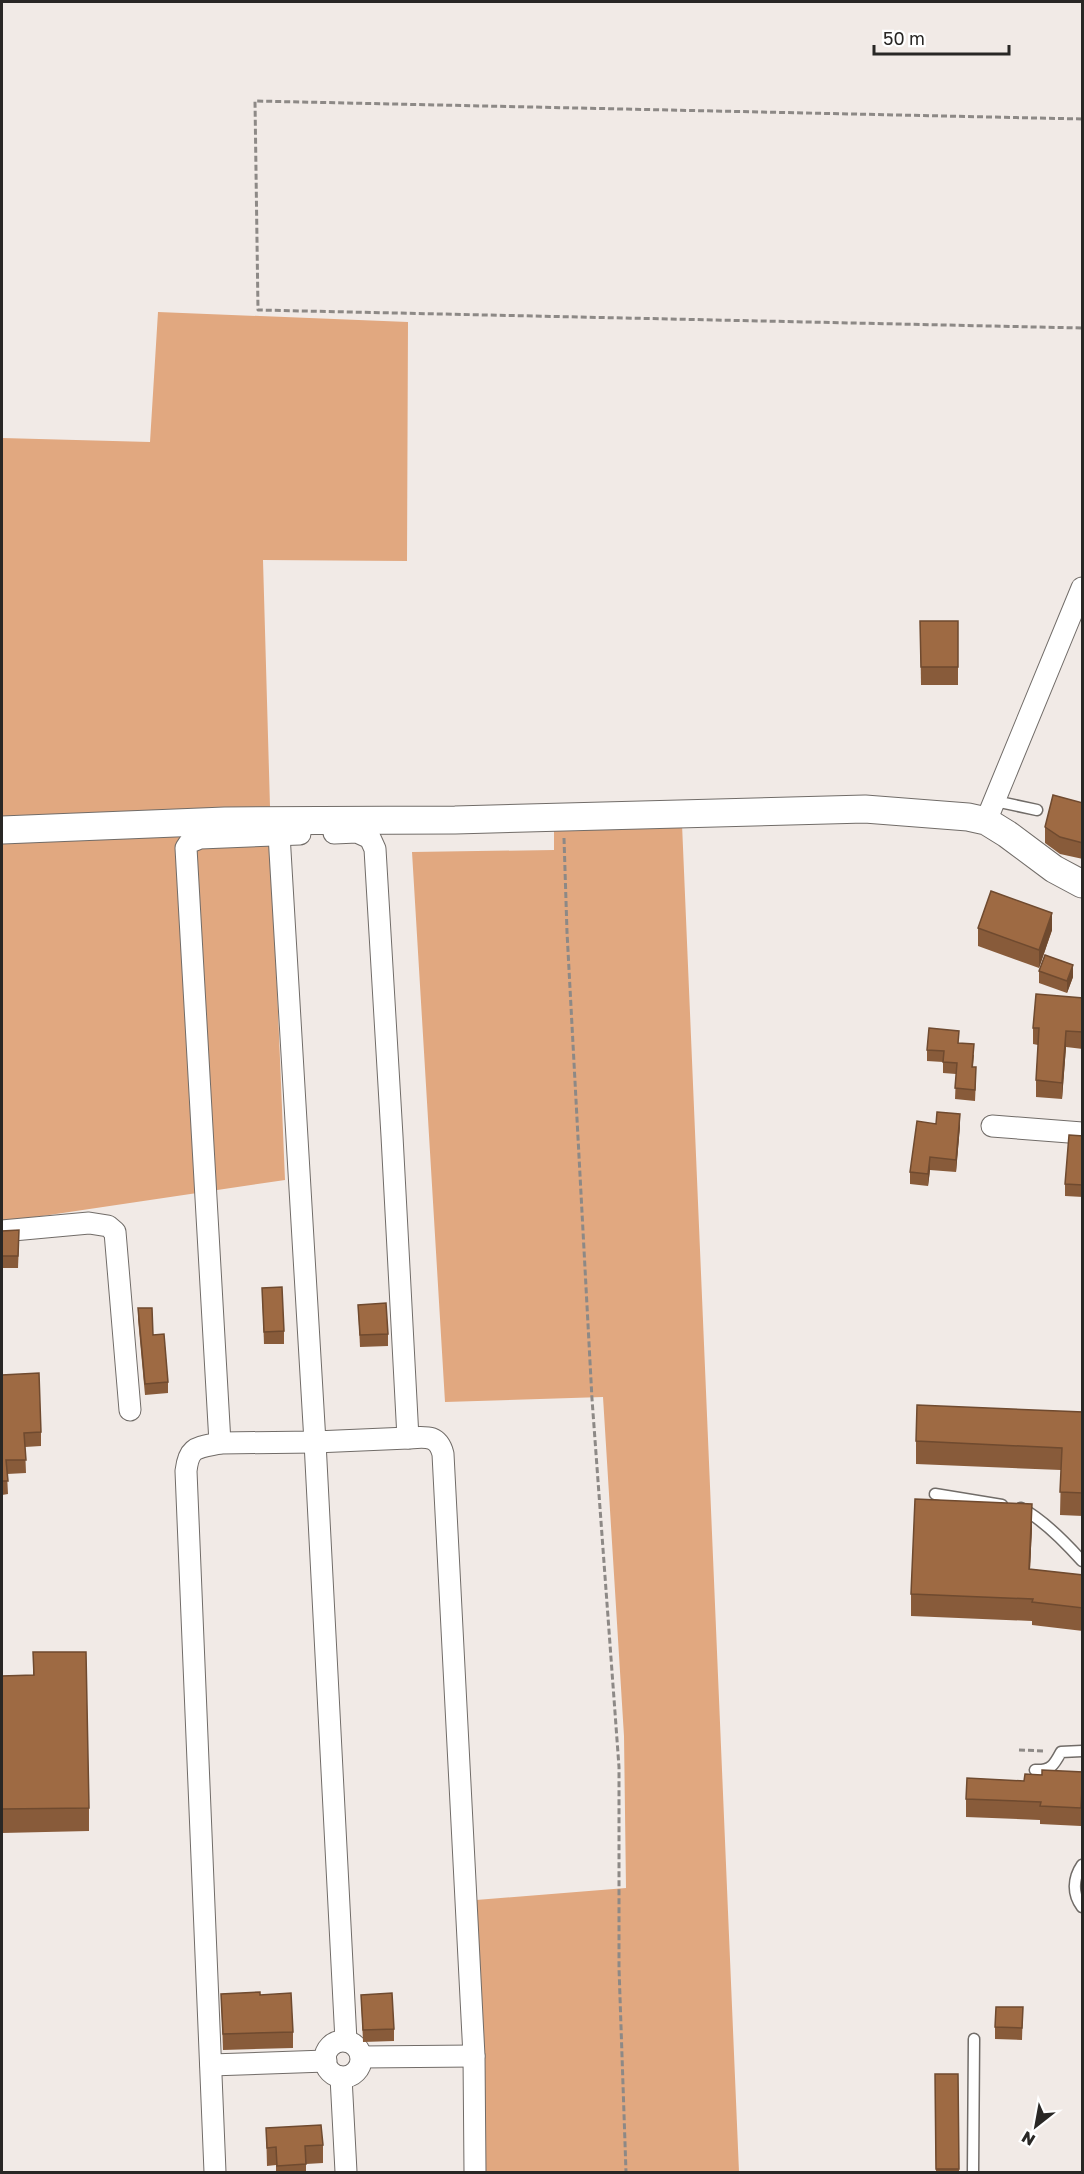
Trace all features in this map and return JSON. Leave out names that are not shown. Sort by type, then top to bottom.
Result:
[{"type":"street","points":[[990,811],[1083,588]]},
{"type":"street","points":[[2,830],[225,821],[564,818],[836,808],[968,817],[990,811]]},
{"type":"street","points":[[990,811],[1007,834],[1054,869],[1083,884]]},
{"type":"street","points":[[220,1443],[186,848],[190,842],[200,838],[279,834],[357,832],[370,838],[375,849],[408,1438]]},
{"type":"street","points":[[279,834],[315,1442],[346,2042]]},
{"type":"street","points":[[992,1126],[1083,1133]]},
{"type":"street","points":[[2,1231],[90,1223],[108,1226],[115,1232],[130,1410]]},
{"type":"street","points":[[215,2172],[186,1471],[188,1457],[195,1448],[220,1443],[408,1438],[434,1439],[440,1445],[443,1455],[474,2056],[475,2172]]},
{"type":"street","points":[[340,2042],[356,2047],[361,2057],[361,2063],[356,2072],[341,2077],[331,2071],[326,2061],[331,2046],[340,2042]]},
{"type":"street","points":[[361,2057],[474,2056]]},
{"type":"street","points":[[211,2065],[326,2061]]},
{"type":"street","points":[[341,2077],[346,2172]]},
{"type":"lane","points":[[990,811],[1037,810]]},
{"type":"lane","points":[[934,1494],[1019,1507],[1068,1545],[1083,1561]]},
{"type":"lane","points":[[1035,1770],[1044,1771],[1051,1768],[1061,1752],[1083,1751]]},
{"type":"lane","points":[[1083,1865],[1077,1873],[1074,1890],[1083,1907]]},
{"type":"lane","points":[[973,2172],[974,2039]]},
{"type":"path","points":[[1083,119],[255,101],[258,310],[1083,328]]},
{"type":"path","points":[[564,818],[567,932],[592,1399],[619,1767],[619,1968],[626,2172]]},
{"type":"path","points":[[1019,1750],[1061,1752]]},
{"type":"shaded area","points":[[158,312],[408,322],[407,561],[263,560],[271,842],[285,1180],[2,1222],[2,438],[150,442]]},
{"type":"shaded area","points":[[682,824],[739,2172],[486,2172],[476,1900],[626,1888],[624,1736],[603,1397],[445,1402],[412,852],[554,850],[554,825]]},
{"type":"building","points":[[920,621],[958,621],[958,667],[921,667]]},
{"type":"building","points":[[1053,795],[1083,803],[1083,843],[1060,837],[1045,827]]},
{"type":"building","points":[[991,891],[1052,913],[1039,950],[978,928]]},
{"type":"building","points":[[1045,955],[1073,965],[1067,981],[1039,971]]},
{"type":"building","points":[[1036,994],[1083,998],[1083,1032],[1066,1031],[1062,1083],[1036,1080],[1039,1028],[1033,1028]]},
{"type":"building","points":[[929,1028],[959,1031],[958,1043],[974,1044],[972,1067],[976,1067],[975,1090],[955,1088],[957,1063],[943,1062],[944,1051],[927,1050]]},
{"type":"building","points":[[937,1112],[960,1114],[956,1160],[930,1157],[928,1174],[910,1172],[917,1121],[936,1124]]},
{"type":"building","points":[[1069,1135],[1083,1136],[1083,1185],[1065,1184]]},
{"type":"building","points":[[19,1230],[18,1256],[2,1256],[2,1231]]},
{"type":"building","points":[[282,1287],[284,1331],[264,1332],[262,1288]]},
{"type":"building","points":[[386,1303],[388,1334],[360,1335],[358,1305]]},
{"type":"building","points":[[138,1308],[152,1308],[153,1335],[164,1334],[168,1382],[145,1384]]},
{"type":"building","points":[[39,1373],[41,1432],[24,1433],[26,1460],[6,1460],[8,1481],[2,1481],[2,1375]]},
{"type":"building","points":[[917,1405],[1083,1412],[1083,1493],[1060,1492],[1062,1448],[916,1441]]},
{"type":"building","points":[[915,1499],[1032,1504],[1029,1569],[1083,1575],[1083,1608],[1032,1602],[1033,1599],[911,1594]]},
{"type":"building","points":[[33,1652],[86,1652],[89,1808],[2,1809],[2,1676],[34,1675]]},
{"type":"building","points":[[1042,1770],[1083,1772],[1081,1808],[1040,1806],[1041,1802],[966,1799],[967,1778],[1024,1781],[1025,1774],[1042,1775]]},
{"type":"building","points":[[260,1992],[260,1995],[291,1993],[293,2032],[223,2034],[221,1994]]},
{"type":"building","points":[[392,1993],[394,2029],[363,2030],[361,1995]]},
{"type":"building","points":[[996,2007],[1023,2007],[1022,2028],[995,2027]]},
{"type":"building","points":[[935,2074],[958,2074],[959,2169],[936,2169]]},
{"type":"building","points":[[321,2125],[323,2145],[305,2146],[306,2164],[277,2166],[276,2147],[267,2148],[266,2128]]}]
